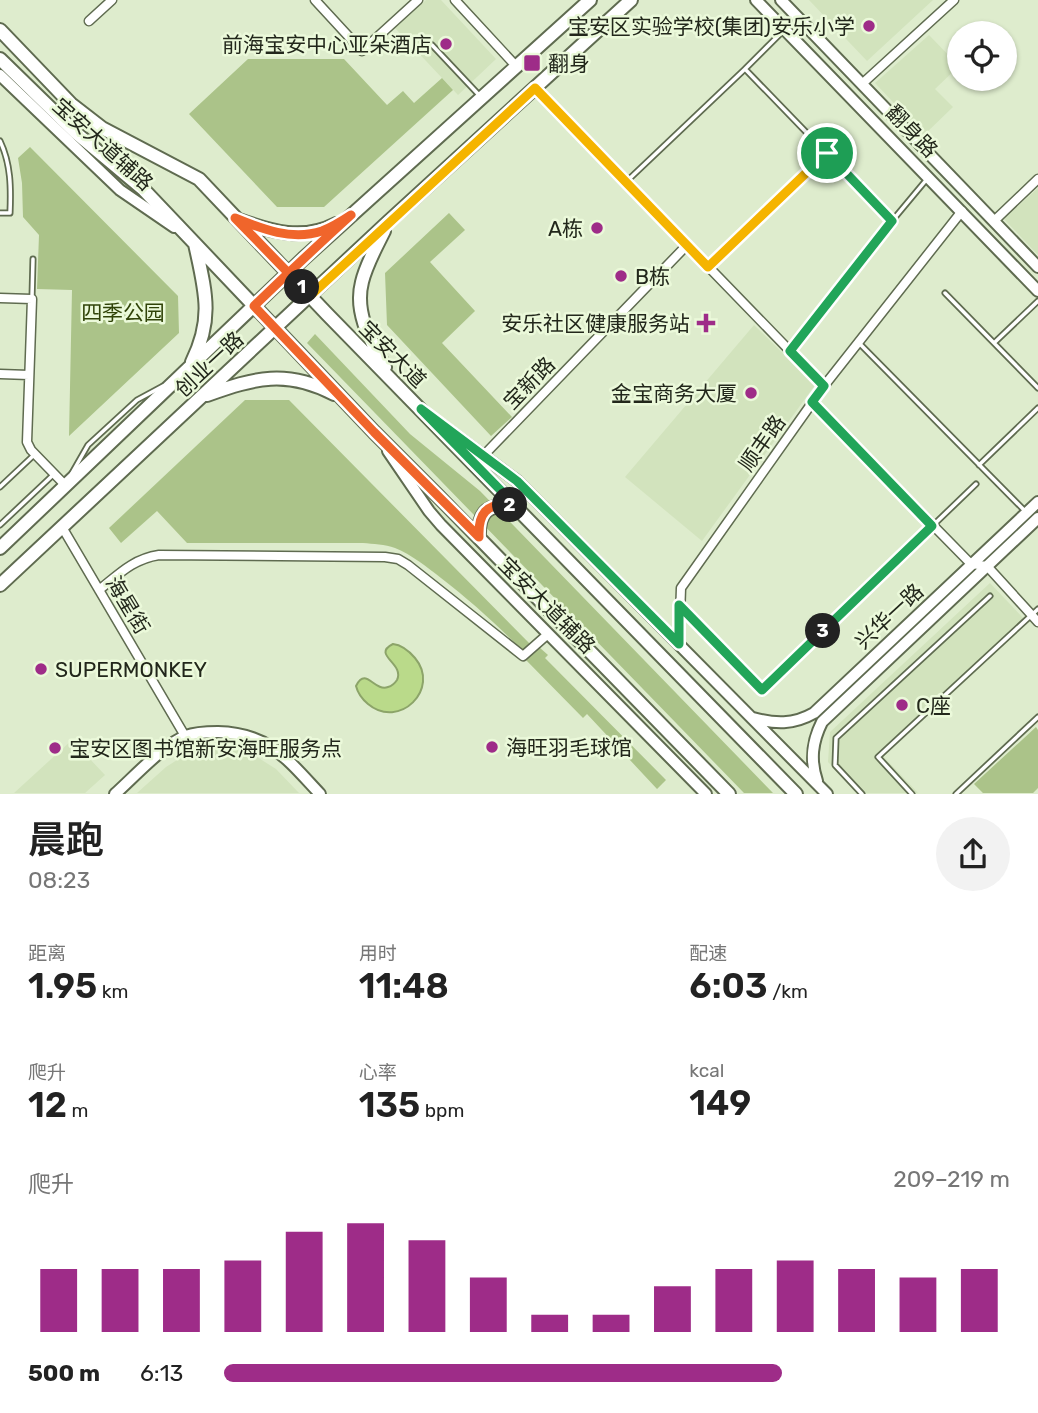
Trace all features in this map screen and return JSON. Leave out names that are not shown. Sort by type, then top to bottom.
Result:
[{"type":"main road","name":"创业一路","points":[[0,548],[288,273],[590,0]]},
{"type":"main road","name":"创业一路","points":[[0,585],[387,223],[631,0]]},
{"type":"main road","name":"翻身路","points":[[756,0],[1038,291]]},
{"type":"main road","name":"翻身路","points":[[781,0],[1038,267]]},
{"type":"main road","name":"宝安大道","points":[[0,30],[71,104],[102,128],[199,179],[796,793]]},
{"type":"main road","points":[[0,59],[76,133],[144,190],[374,432],[729,793]]},
{"type":"main road","name":"宝安大道辅路","points":[[0,75],[120,191],[191,240]]},
{"type":"main road","points":[[235,218],[263,229],[307,234],[321,231],[351,215]]},
{"type":"main road","points":[[387,223],[362,283],[360,300],[361,315],[368,333],[394,382]]},
{"type":"main road","points":[[189,368],[204,330],[206,311],[204,284],[191,240]]},
{"type":"main road","points":[[200,398],[246,382],[274,378],[304,382],[342,398]]},
{"type":"main road","points":[[421,409],[517,481],[827,793]]},
{"type":"main road","name":"宝安大道辅路","points":[[374,432],[429,511],[706,793]]},
{"type":"main road","name":"兴华一路","points":[[752,718],[790,723],[814,713],[1038,502]]},
{"type":"main road","points":[[479,537],[478,524],[482,514],[500,504],[515,505]]},
{"type":"main road","name":"兴华一路","points":[[818,784],[812,759],[816,734],[822,722],[1038,518]]},
{"type":"main road","points":[[115,793],[164,750],[185,736],[227,732],[257,739],[274,747],[320,793]]},
{"type":"main road","points":[[687,773],[691,793]]},
{"type":"street","points":[[89,21],[112,0]]},
{"type":"street","points":[[315,0],[362,51],[418,0]]},
{"type":"street","points":[[455,0],[516,66]]},
{"type":"street","points":[[863,83],[954,0]]},
{"type":"street","points":[[535,88],[824,386]]},
{"type":"street","points":[[994,221],[1038,179]]},
{"type":"street","name":"顺丰路","points":[[679,644],[681,588],[812,402],[962,211]]},
{"type":"street","name":"宝新路","points":[[484,455],[687,245]]},
{"type":"street","points":[[0,298],[32,299],[27,442],[34,454],[66,486]]},
{"type":"street","points":[[0,374],[29,375]]},
{"type":"street","points":[[812,402],[971,564],[987,566],[1036,615]]},
{"type":"street","name":"海星街","points":[[62,527],[185,736]]},
{"type":"street","points":[[99,590],[133,563],[144,557],[159,555],[385,557],[398,559],[408,565],[523,656],[548,634]]},
{"type":"lane","points":[[626,182],[785,29]]},
{"type":"lane","points":[[432,45],[481,98]]},
{"type":"lane","points":[[744,69],[892,221]]},
{"type":"lane","points":[[0,141],[7,159],[11,191],[10,213],[0,213]]},
{"type":"lane","points":[[708,267],[827,153]]},
{"type":"lane","points":[[790,351],[929,177]]},
{"type":"lane","points":[[32,299],[33,259]]},
{"type":"lane","points":[[945,293],[1038,388]]},
{"type":"lane","points":[[994,343],[1038,301]]},
{"type":"lane","points":[[858,341],[1026,513]]},
{"type":"lane","points":[[979,466],[1038,408]]},
{"type":"lane","points":[[0,487],[34,454]]},
{"type":"lane","points":[[0,525],[54,474]]},
{"type":"lane","points":[[679,605],[762,690],[976,484]]},
{"type":"lane","points":[[862,793],[835,765],[836,738],[990,596]]},
{"type":"lane","points":[[912,793],[878,757],[1036,615]]},
{"type":"lane","points":[[956,793],[1038,717]]},
{"type":"shaded area","name":"前海宝安中心亚朵酒店","points":[[426,0],[441,0],[496,59],[458,95],[395,28]]},
{"type":"shaded area","name":"宝安区实验学校(集团)安乐小学","points":[[809,0],[933,0],[867,61]]},
{"type":"shaded area","points":[[929,35],[947,54],[947,78],[935,89],[953,107],[924,135],[875,83]]},
{"type":"shaded area","points":[[1038,188],[1038,255],[1004,219]]},
{"type":"shaded area","points":[[754,325],[815,385],[702,541],[625,477]]},
{"type":"shaded area","points":[[990,583],[1026,621],[882,755],[918,793],[858,793],[828,762],[830,732]]},
{"type":"shaded area","points":[[393,644],[405,649],[415,658],[422,670],[423,682],[420,693],[403,709],[380,711],[360,696],[356,686],[363,678],[383,688],[389,687],[397,680],[397,669],[385,652]]},
{"type":"shaded area","points":[[72,740],[105,775],[85,793],[14,793]]},
{"type":"shaded area","points":[[238,750],[257,757],[276,769],[299,793],[137,793],[177,760],[199,751]]},
{"type":"green space","points":[[248,59],[344,59],[387,105],[403,91],[414,103],[442,78],[453,90],[324,207],[277,207],[189,114]]},
{"type":"green space","name":"四季公园","points":[[30,147],[178,296],[179,333],[69,436],[72,290],[37,289],[39,235],[23,217],[18,158]]},
{"type":"green space","points":[[449,213],[465,230],[430,262],[475,311],[442,343],[512,417],[491,436],[387,325],[385,273]]},
{"type":"green space","points":[[315,334],[410,434],[480,491],[773,793],[744,793],[307,343]]},
{"type":"green space","points":[[245,400],[289,400],[530,644],[523,651],[484,613],[436,574],[407,554],[387,546],[363,543],[187,543],[157,511],[121,543],[109,528]]},
{"type":"green space","points":[[539,647],[548,655],[545,658],[666,780],[657,789],[587,714],[583,718],[525,659]]},
{"type":"green space","points":[[1036,727],[1038,788],[1033,793],[983,793],[974,784]]},
{"type":"place","name":"宝安区实验学校(集团)安乐小学","points":[[869,26]]},
{"type":"place","name":"前海宝安中心亚朵酒店","points":[[446,44]]},
{"type":"place","name":"翻身","points":[[532,63]]},
{"type":"place","name":"A栋","points":[[597,228]]},
{"type":"place","name":"B栋","points":[[621,276]]},
{"type":"place","name":"安乐社区健康服务站","points":[[706,323]]},
{"type":"place","name":"金宝商务大厦","points":[[751,393]]},
{"type":"place","name":"SUPERMONKEY","points":[[41,669]]},
{"type":"place","name":"C座","points":[[902,705]]},
{"type":"place","name":"海旺羽毛球馆","points":[[492,747]]},
{"type":"place","name":"宝安区图书馆新安海旺服务点","points":[[55,748]]},
{"type":"route","points":[[827,153],[708,267],[535,88],[310,296],[288,273],[235,218],[263,229],[307,234],[333,226],[351,215],[288,273],[254,306],[479,537],[478,524],[482,514],[500,504],[515,505],[421,409],[517,481],[679,644],[679,605],[762,690],[932,526],[812,402],[824,386],[790,351],[892,221],[827,153]]}]
